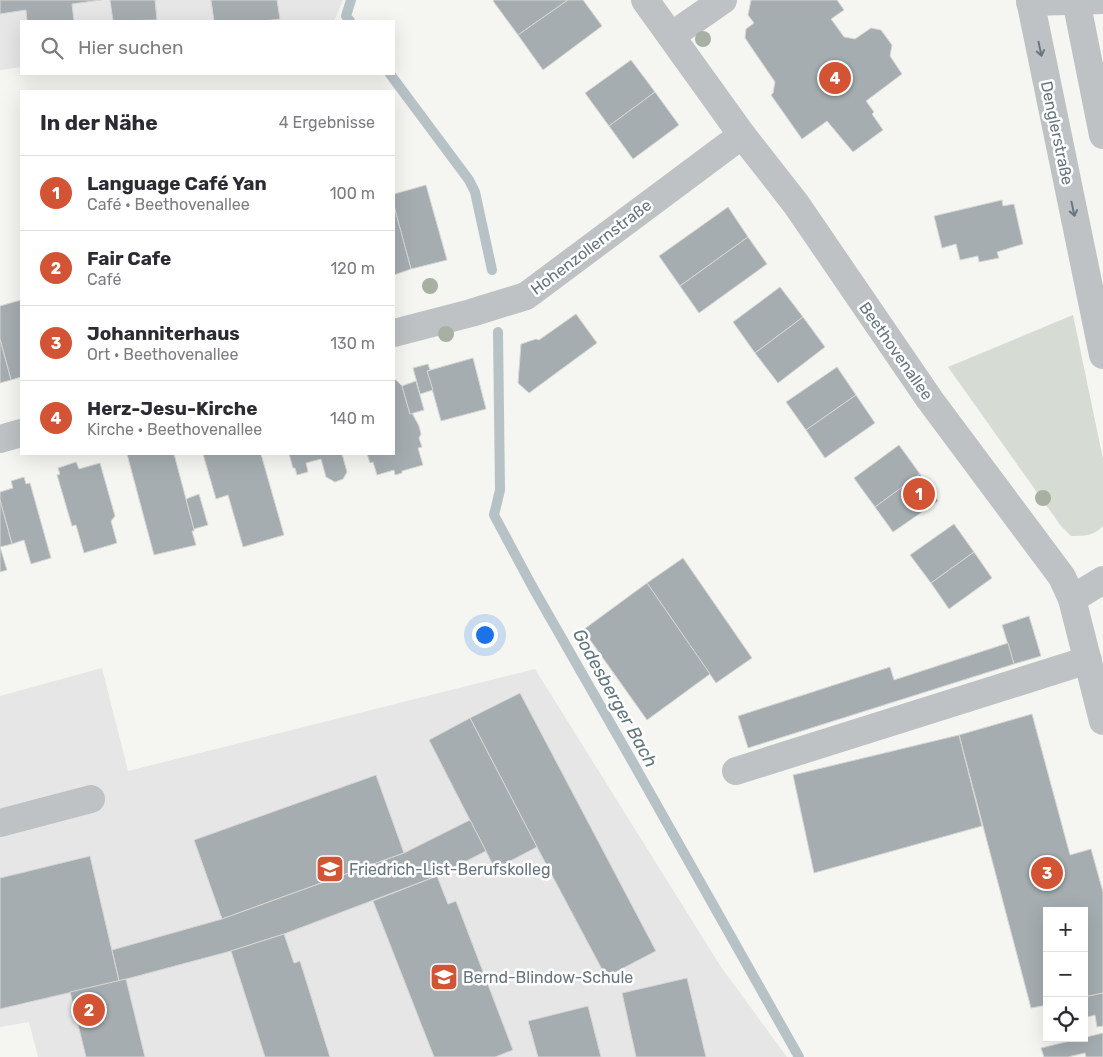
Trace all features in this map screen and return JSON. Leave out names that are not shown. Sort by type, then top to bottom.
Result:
[{"type":"street","name":"Beethovenallee","points":[[645,0],[742,135],[796,204],[930,400],[1062,577],[1072,599],[1103,721]]},
{"type":"street","points":[[671,36],[723,0]]},
{"type":"street","points":[[1076,0],[1103,135]]},
{"type":"street","points":[[1030,1],[1103,0]]},
{"type":"street","name":"Denglerstraße","points":[[1030,1],[1094,264],[1103,355]]},
{"type":"street","name":"Hohenzollernstraße","points":[[395,333],[471,313],[526,296],[742,135]]},
{"type":"street","points":[[0,439],[20,433]]},
{"type":"street","points":[[1072,599],[1103,580]]},
{"type":"street","points":[[736,771],[1088,660]]},
{"type":"street","points":[[0,823],[90,799]]},
{"type":"shaded area","points":[[0,0],[343,0],[334,20],[20,20],[20,67],[0,70]]},
{"type":"shaded area","points":[[1073,315],[1103,459],[1103,526],[1092,534],[1071,536],[1061,526],[948,367]]},
{"type":"shaded area","name":"Friedrich-List-Berufskolleg","points":[[102,668],[128,771],[535,669],[721,967],[787,1057],[38,1057],[29,1022],[0,1027],[0,696]]},
{"type":"building","points":[[0,0],[101,0],[72,4],[74,20],[27,20],[26,10],[0,14]]},
{"type":"building","points":[[110,0],[155,0],[157,20],[113,20]]},
{"type":"building","points":[[211,0],[277,0],[280,19],[214,20]]},
{"type":"building","points":[[494,0],[568,0],[518,35]]},
{"type":"building","points":[[568,0],[583,0],[602,26],[543,70],[518,35]]},
{"type":"building","points":[[751,0],[837,0],[844,10],[831,19],[844,37],[855,39],[871,28],[881,30],[892,45],[890,56],[902,74],[866,101],[883,130],[853,152],[827,121],[802,139],[771,95],[775,82],[745,38],[746,29],[754,23],[748,15]]},
{"type":"building","points":[[631,60],[655,92],[609,126],[585,93]]},
{"type":"building","points":[[655,92],[679,125],[633,159],[609,126]]},
{"type":"building","points":[[426,185],[447,260],[411,269],[395,210],[395,194]]},
{"type":"building","points":[[1002,200],[1003,206],[1014,204],[1023,244],[997,252],[999,258],[979,262],[978,256],[960,260],[956,244],[942,248],[934,216]]},
{"type":"building","points":[[728,207],[748,237],[680,286],[659,256]]},
{"type":"building","points":[[395,210],[411,269],[395,275]]},
{"type":"building","points":[[748,237],[767,264],[699,313],[680,286]]},
{"type":"building","points":[[780,287],[803,317],[755,353],[733,322]]},
{"type":"building","points":[[20,300],[20,377],[11,380],[0,339],[0,306]]},
{"type":"building","points":[[576,314],[597,343],[529,393],[518,383],[521,344],[536,339],[539,340]]},
{"type":"building","points":[[803,317],[825,347],[778,383],[755,353]]},
{"type":"building","points":[[0,339],[11,380],[0,383]]},
{"type":"building","points":[[473,358],[486,409],[441,421],[427,371]]},
{"type":"building","points":[[428,364],[430,370],[427,371],[433,390],[420,394],[413,368]]},
{"type":"building","points":[[837,367],[856,395],[806,430],[786,402]]},
{"type":"building","points":[[396,380],[402,386],[410,414],[412,413],[419,426],[421,434],[419,438],[422,447],[418,448],[423,465],[395,475],[394,470],[377,475],[373,462],[370,463],[367,455],[395,455]]},
{"type":"building","points":[[416,381],[424,410],[410,414],[402,386]]},
{"type":"building","points":[[856,395],[875,423],[825,458],[806,430]]},
{"type":"building","points":[[899,445],[920,474],[875,507],[854,478]]},
{"type":"building","points":[[127,455],[174,455],[194,529],[192,531],[196,545],[154,555]]},
{"type":"building","points":[[203,455],[261,455],[284,535],[243,547],[228,495],[216,499]]},
{"type":"building","points":[[289,455],[342,455],[347,472],[343,479],[335,482],[326,477],[321,459],[306,463],[308,472],[297,475],[295,468],[293,468]]},
{"type":"building","points":[[76,462],[79,469],[100,463],[115,516],[111,521],[117,543],[84,553],[76,525],[72,526],[57,475],[60,474],[58,468]]},
{"type":"building","points":[[920,474],[938,501],[893,532],[875,507]]},
{"type":"building","points":[[24,477],[26,484],[30,483],[51,558],[31,564],[24,540],[12,544],[0,500],[0,492],[13,488],[11,481]]},
{"type":"building","points":[[199,494],[208,525],[194,529],[186,499]]},
{"type":"building","points":[[0,500],[12,544],[0,547]]},
{"type":"building","points":[[954,524],[974,552],[931,583],[910,555]]},
{"type":"building","points":[[0,547],[7,570],[0,572]]},
{"type":"building","points":[[974,552],[992,578],[949,609],[931,583]]},
{"type":"building","points":[[683,558],[752,658],[716,683],[647,583]]},
{"type":"building","points":[[647,583],[710,674],[647,720],[583,630]]},
{"type":"building","points":[[1029,616],[1041,656],[1014,664],[1002,625]]},
{"type":"building","points":[[1008,643],[1014,664],[748,748],[738,716],[890,667],[894,680]]},
{"type":"building","points":[[520,693],[656,951],[606,977],[470,718]]},
{"type":"building","points":[[1032,714],[1070,855],[1091,849],[1103,892],[1103,993],[1088,996],[1088,907],[1043,907],[1043,1006],[1031,1008],[959,735]]},
{"type":"building","points":[[470,718],[537,847],[495,869],[429,740]]},
{"type":"building","points":[[959,735],[982,826],[814,873],[793,775]]},
{"type":"building","points":[[376,775],[404,853],[222,919],[194,840]]},
{"type":"building","points":[[470,820],[486,851],[437,876],[284,934],[231,951],[119,981],[112,950],[222,919],[404,853]]},
{"type":"building","points":[[90,856],[119,981],[0,1009],[0,878]]},
{"type":"building","name":"Bernd-Blindow-Schule","points":[[437,876],[448,904],[456,901],[513,1050],[495,1057],[434,1057],[373,901]]},
{"type":"building","points":[[284,934],[294,963],[300,961],[330,1057],[265,1057],[231,951]]},
{"type":"building","points":[[687,978],[706,1057],[636,1057],[622,993]]},
{"type":"building","points":[[126,979],[145,1057],[86,1057],[70,992]]},
{"type":"building","points":[[1103,993],[1103,1026],[1097,1027],[1095,1015],[1088,1017],[1088,996]]},
{"type":"building","points":[[588,1006],[601,1057],[538,1057],[528,1021]]},
{"type":"building","points":[[1103,1033],[1103,1057],[1086,1057],[1085,1053],[1068,1057],[1044,1057],[1041,1048],[1066,1042],[1088,1042],[1088,1037]]},
{"type":"waterway","name":"Godesberger Bach","points":[[349,20],[346,16],[351,0]]},
{"type":"waterway","name":"Godesberger Bach","points":[[391,75],[469,180],[475,192],[492,270]]},
{"type":"waterway","name":"Godesberger Bach","points":[[498,332],[500,490],[494,515],[532,586],[799,1057]]},
{"type":"place","name":"Herz-Jesu-Kirche","points":[[835,78]]},
{"type":"place","name":"Language Café Yan","points":[[919,494]]},
{"type":"place","name":"Friedrich-List-Berufskolleg","points":[[330,869]]},
{"type":"place","name":"Johanniterhaus","points":[[1047,873]]},
{"type":"place","name":"Bernd-Blindow-Schule","points":[[444,977]]},
{"type":"place","name":"Fair Cafe","points":[[89,1010]]}]
